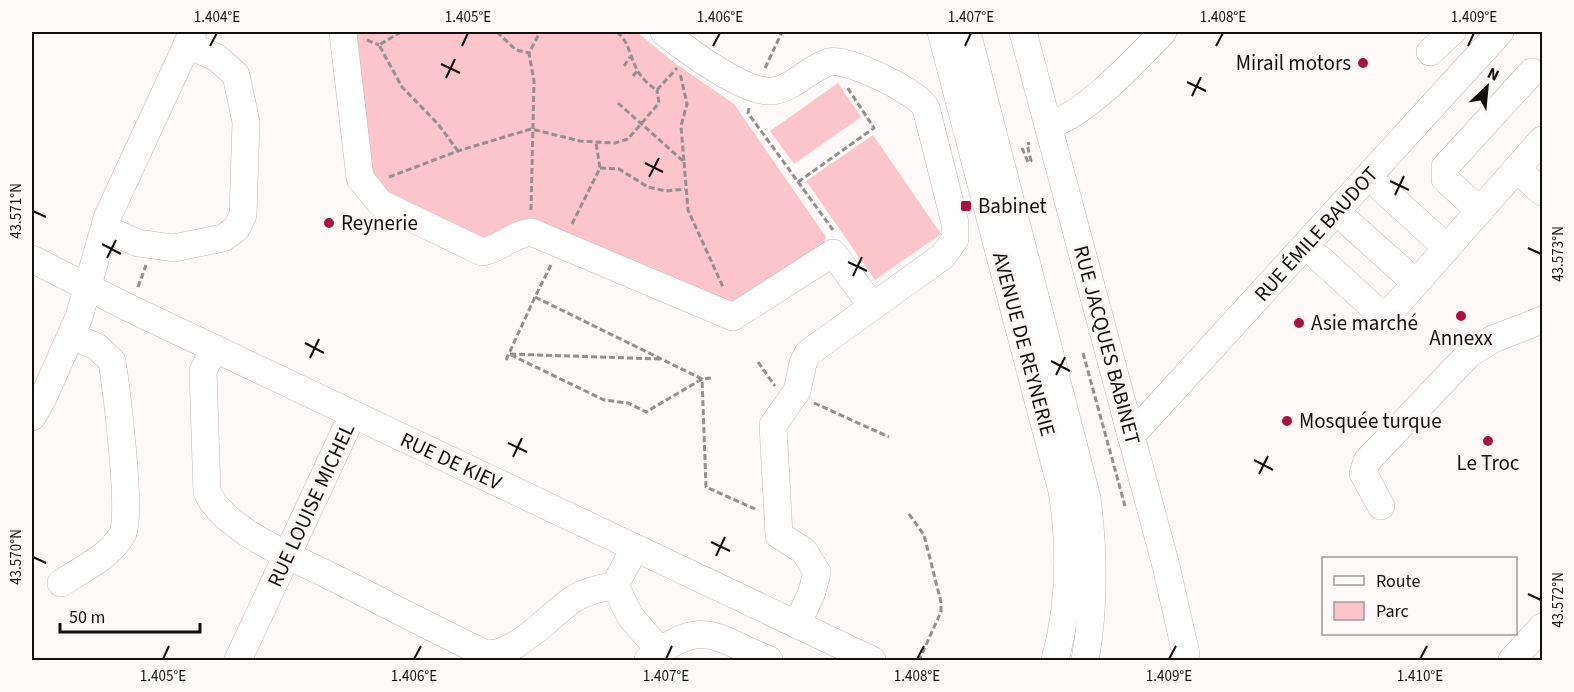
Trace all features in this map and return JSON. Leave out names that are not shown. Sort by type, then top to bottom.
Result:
[{"type":"street","points":[[663,32],[684,59],[700,60],[755,88],[771,92],[832,61],[845,62],[913,94],[922,101],[955,224],[956,239],[944,256],[808,353],[795,395],[773,425],[779,535],[804,551],[817,572],[812,592],[797,625]]},
{"type":"street","name":"AVENUE DE REYNERIE","points":[[941,32],[1062,491],[1068,528],[1068,562],[1066,598],[1055,660]]},
{"type":"street","name":"AVENUE DE REYNERIE","points":[[967,32],[1087,498],[1093,545],[1093,590],[1091,627],[1085,660]]},
{"type":"street","name":"RUE JACQUES BABINET","points":[[1023,32],[1036,136],[1131,436],[1166,566],[1186,654],[1185,660]]},
{"type":"street","points":[[1036,136],[1087,102],[1127,69],[1163,32]]},
{"type":"street","points":[[1430,52],[1452,32]]},
{"type":"street","name":"RUE ÉMILE BAUDOT","points":[[1131,436],[1500,32]]},
{"type":"street","points":[[343,33],[360,178],[380,203],[482,252],[493,250],[522,233],[531,232],[733,318],[833,253],[872,306]]},
{"type":"street","points":[[32,417],[72,336],[108,218],[190,38],[236,75],[246,122],[243,215],[236,229],[223,238],[174,248],[138,243],[106,229]]},
{"type":"street","points":[[1480,211],[1445,179],[1445,167],[1532,72]]},
{"type":"street","points":[[1319,258],[1385,318],[1542,140]]},
{"type":"street","points":[[1517,169],[1542,192]]},
{"type":"street","points":[[1382,189],[1447,248]]},
{"type":"street","points":[[1350,224],[1416,283]]},
{"type":"street","name":"RUE DE KIEV","points":[[32,259],[129,308],[872,660]]},
{"type":"street","points":[[1381,506],[1363,473],[1367,460],[1470,354],[1493,339],[1542,320]]},
{"type":"street","points":[[61,583],[110,551],[124,532],[124,491],[112,361],[97,347],[72,336]]},
{"type":"street","points":[[214,348],[204,371],[207,492],[213,505],[227,518],[288,556],[391,609],[491,656],[501,653],[552,618],[572,600],[588,591],[615,585],[635,548]]},
{"type":"street","name":"RUE LOUISE MICHEL","points":[[238,660],[353,414]]},
{"type":"street","points":[[615,585],[654,656],[685,636],[704,632],[769,660]]},
{"type":"street","points":[[1512,660],[1542,627]]},
{"type":"path","points":[[401,32],[379,45],[390,70],[402,87],[438,124],[458,151]]},
{"type":"path","points":[[497,32],[516,50],[529,53]]},
{"type":"path","points":[[531,232],[531,129],[534,81],[529,53],[540,32]]},
{"type":"path","points":[[617,32],[622,35],[630,57],[645,83],[657,90]]},
{"type":"path","points":[[764,71],[782,32]]},
{"type":"path","points":[[624,66],[630,57]]},
{"type":"path","points":[[366,186],[458,151],[531,129],[596,143],[615,143],[628,139],[659,103],[657,90],[684,59]]},
{"type":"path","points":[[684,59],[687,104],[681,126],[685,189],[696,232],[717,274],[733,318]]},
{"type":"path","points":[[633,76],[637,71]]},
{"type":"path","points":[[798,182],[874,128],[844,82]]},
{"type":"path","points":[[618,103],[684,162]]},
{"type":"path","points":[[750,105],[748,113],[837,236]]},
{"type":"path","points":[[1036,136],[1027,144],[1031,162],[1028,162],[1020,141],[1036,136]]},
{"type":"path","points":[[506,360],[600,168],[596,143]]},
{"type":"path","points":[[600,168],[619,168],[648,187],[666,191],[685,189]]},
{"type":"path","points":[[129,308],[154,246]]},
{"type":"path","points":[[535,297],[702,379]]},
{"type":"path","points":[[509,354],[661,359]]},
{"type":"path","points":[[509,354],[604,399],[628,403],[646,412],[702,379],[712,378]]},
{"type":"path","points":[[758,362],[774,385],[889,437]]},
{"type":"path","points":[[702,379],[706,487],[778,520]]},
{"type":"path","points":[[909,514],[924,535],[941,602],[941,612],[920,660]]},
{"type":"green space","points":[[349,32],[637,32],[672,61],[734,104],[826,237],[823,245],[737,305],[722,307],[545,223],[513,225],[485,239],[383,198],[364,173]]},
{"type":"green space","points":[[838,83],[861,117],[794,164],[770,131]]},
{"type":"green space","points":[[873,135],[941,234],[875,280],[806,181]]},
{"type":"place","name":"Mirail motors","points":[[1363,63]]},
{"type":"place","name":"Babinet","points":[[966,206]]},
{"type":"place","name":"Reynerie","points":[[329,223]]},
{"type":"place","name":"Annexx","points":[[1461,316]]},
{"type":"place","name":"Asie marché","points":[[1299,323]]},
{"type":"place","name":"Mosquée turque","points":[[1287,421]]},
{"type":"place","name":"Le Troc","points":[[1488,441]]}]
